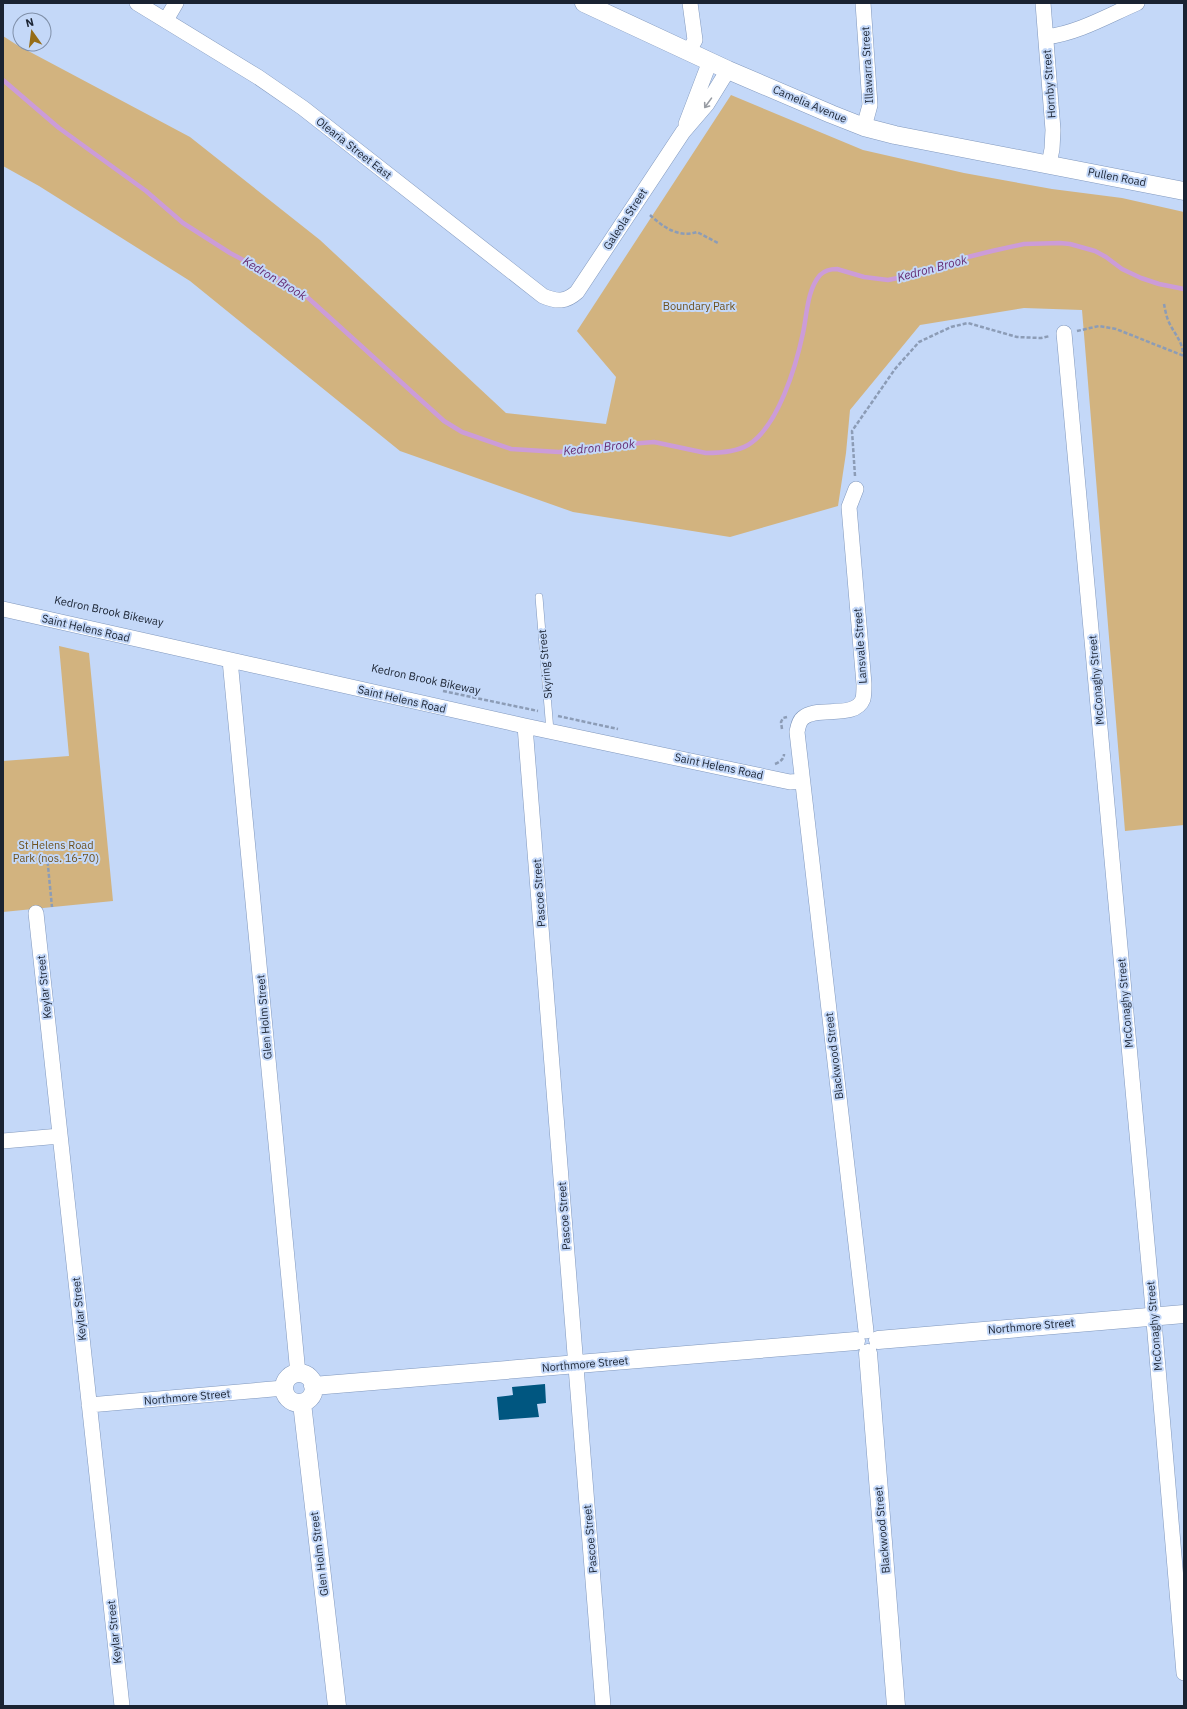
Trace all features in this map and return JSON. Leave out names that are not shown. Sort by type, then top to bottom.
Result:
[{"type":"street","name":"Olearia Street East","points":[[137,3],[258,77],[303,108],[543,296],[553,300],[563,301]]},
{"type":"street","points":[[166,20],[176,3]]},
{"type":"street","name":"Camelia Avenue","points":[[584,3],[728,70],[864,127],[896,135],[1049,164]]},
{"type":"street","points":[[689,51],[694,40],[690,3]]},
{"type":"street","name":"Illawarra Street","points":[[863,3],[870,105],[864,127]]},
{"type":"street","name":"Hornby Street","points":[[1043,3],[1053,130],[1052,149],[1049,164]]},
{"type":"street","points":[[1046,37],[1062,35],[1076,30],[1136,3]]},
{"type":"street","name":"Galeola Street","points":[[683,132],[710,61]]},
{"type":"street","name":"Galeola Street","points":[[563,301],[572,297],[577,292],[683,132],[707,104],[728,70]]},
{"type":"street","name":"Pullen Road","points":[[1049,164],[1184,191]]},
{"type":"street","name":"McConaghy Street","points":[[1064,333],[1184,1673]]},
{"type":"street","name":"Lansvale Street","points":[[803,717],[811,714],[851,709],[858,706],[863,699],[864,684],[849,507],[856,489]]},
{"type":"street","name":"Saint Helens Road","points":[[3,609],[526,726],[790,782],[802,780]]},
{"type":"street","name":"Glen Holm Street","points":[[230,660],[298,1374]]},
{"type":"street","points":[[802,780],[797,732],[803,717]]},
{"type":"street","name":"Pascoe Street","points":[[526,726],[603,1706]]},
{"type":"street","name":"Blackwood Street","points":[[802,780],[867,1341],[896,1706]]},
{"type":"street","name":"Keylar Street","points":[[36,913],[122,1706]]},
{"type":"street","points":[[3,1141],[60,1136]]},
{"type":"street","name":"Northmore Street","points":[[313,1386],[1184,1314]]},
{"type":"street","points":[[298,1374],[307,1376],[313,1386],[311,1396],[302,1402],[295,1402],[289,1399],[284,1388],[288,1378],[298,1374]]},
{"type":"street","name":"Northmore Street","points":[[89,1406],[284,1388]]},
{"type":"street","name":"Glen Holm Street","points":[[302,1402],[337,1706]]},
{"type":"lane","name":"Skyring Street","points":[[539,597],[550,731]]},
{"type":"path","points":[[650,215],[662,226],[675,232],[690,234],[697,232],[718,243]]},
{"type":"path","points":[[1164,304],[1168,320],[1180,338],[1184,356]]},
{"type":"path","points":[[856,489],[852,431],[895,369],[920,342],[951,327],[968,323],[1017,337],[1041,338],[1099,326],[1116,329],[1184,356]]},
{"type":"path","name":"Kedron Brook Bikeway","points":[[440,691],[618,729]]},
{"type":"path","points":[[783,735],[781,722],[783,718],[790,716],[803,717]]},
{"type":"path","points":[[772,764],[780,762],[784,748]]},
{"type":"path","points":[[47,856],[52,907]]},
{"type":"green space","name":"Boundary Park","points":[[3,36],[12,42],[12,52],[30,52],[190,137],[320,240],[506,413],[606,424],[616,377],[577,331],[731,95],[863,150],[964,173],[1052,189],[1122,198],[1184,212],[1184,825],[1125,831],[1082,310],[1024,308],[920,325],[850,410],[846,453],[838,506],[730,537],[573,512],[400,451],[190,281],[39,186],[3,166]]},
{"type":"green space","name":"St Helens Road Park (nos. 16-70)","points":[[59,646],[89,653],[113,901],[3,912],[3,761],[69,756]]},
{"type":"building","points":[[545,1384],[546,1403],[537,1404],[539,1417],[499,1420],[497,1397],[513,1395],[512,1387]]},
{"type":"waterway","name":"Kedron Brook","points":[[3,80],[59,128],[146,191],[183,223],[230,253],[281,280],[306,296],[444,421],[462,432],[511,449],[559,452],[654,442],[711,453],[733,451],[748,445],[759,436],[777,410],[796,362],[812,288],[820,275],[830,270],[837,269],[864,277],[888,280],[932,271],[968,257],[1024,244],[1060,243],[1070,244],[1095,251],[1122,269],[1141,278],[1159,284],[1184,289]]}]
